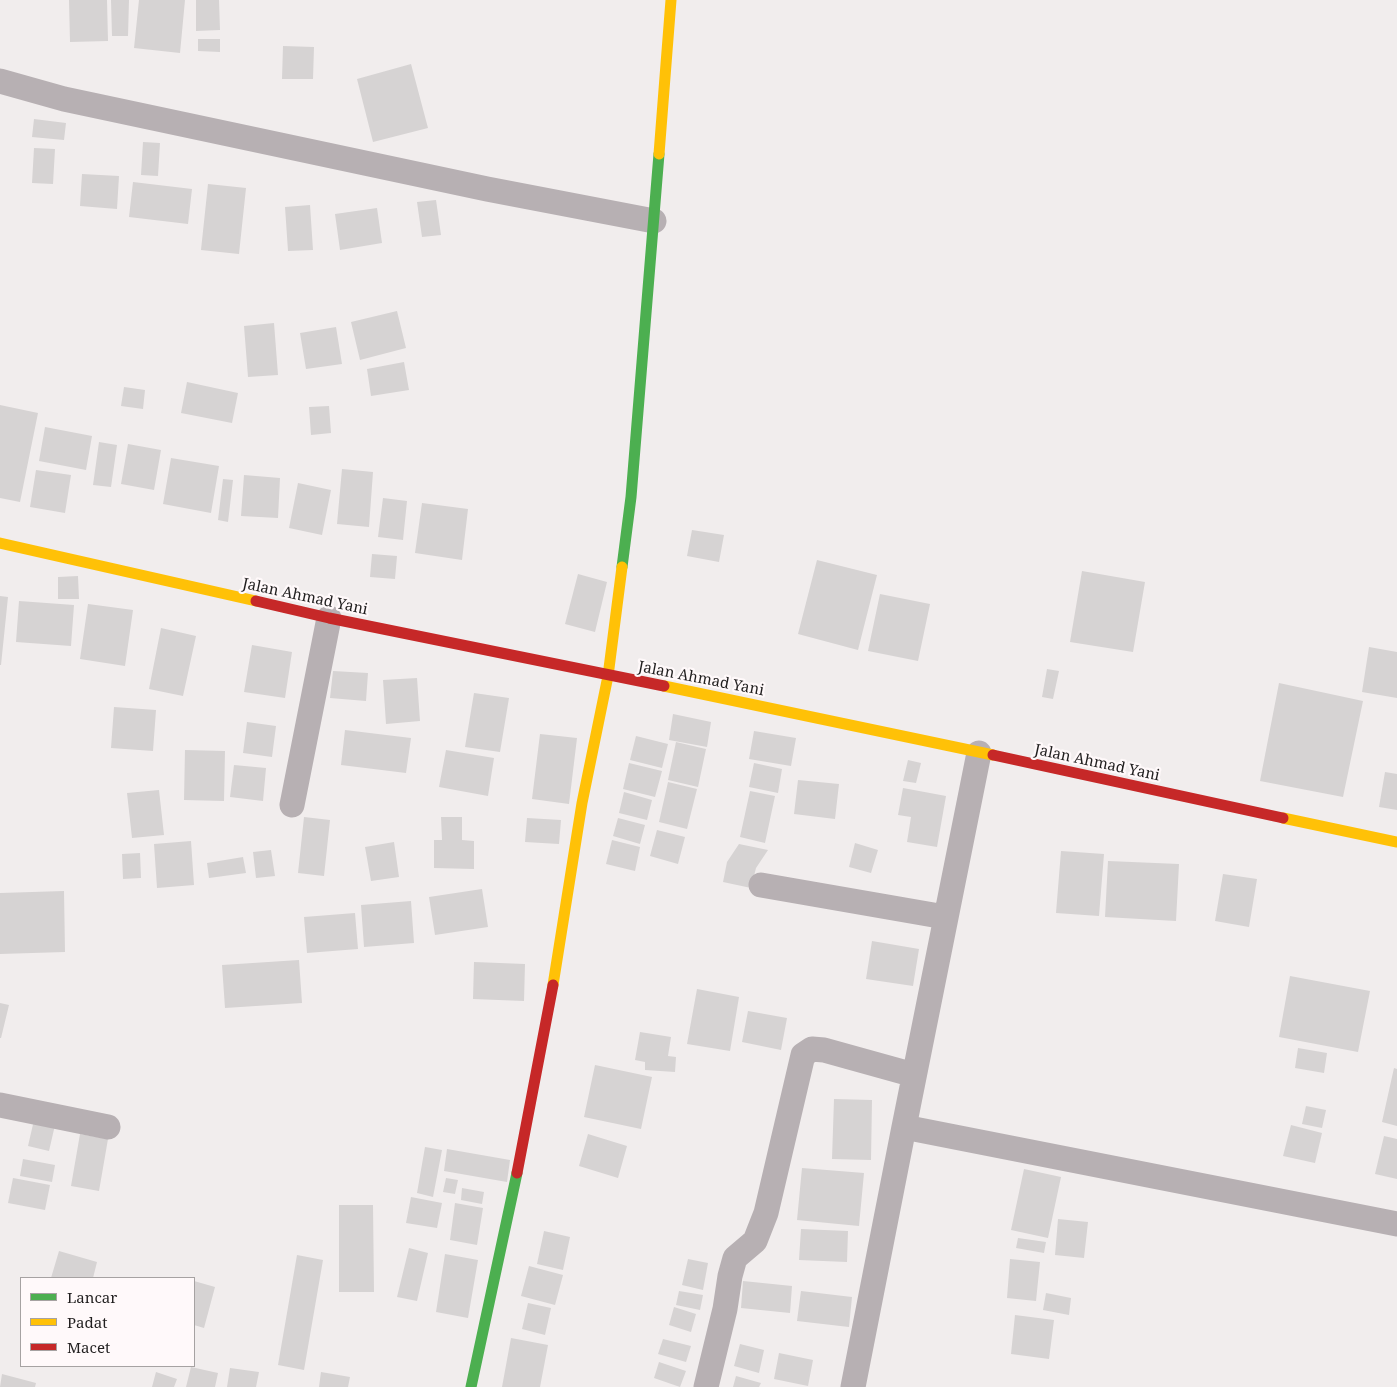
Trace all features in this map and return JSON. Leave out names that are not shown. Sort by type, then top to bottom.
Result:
[{"type":"street","points":[[471,1387],[510,1205],[556,971],[582,803],[608,676],[631,497],[671,0]]},
{"type":"street","points":[[0,81],[64,98],[468,185],[654,221]]},
{"type":"street","name":"Jalan Ahmad Yani","points":[[0,543],[330,618],[777,709],[1397,842]]},
{"type":"street","points":[[292,805],[330,618]]},
{"type":"street","points":[[853,1387],[979,753]]},
{"type":"street","points":[[761,885],[945,917]]},
{"type":"street","points":[[706,1387],[723,1318],[734,1261],[755,1240],[766,1213],[803,1055],[812,1049],[824,1050],[914,1075]]},
{"type":"street","points":[[0,1105],[108,1127]]},
{"type":"street","points":[[904,1127],[1397,1224]]},
{"type":"building","points":[[69,0],[107,0],[108,41],[70,42]]},
{"type":"building","points":[[111,0],[129,0],[128,36],[112,36]]},
{"type":"building","points":[[139,0],[185,0],[180,53],[134,48]]},
{"type":"building","points":[[196,0],[219,0],[220,30],[196,31]]},
{"type":"building","points":[[198,39],[220,39],[220,52],[198,51]]},
{"type":"building","points":[[283,46],[314,47],[313,79],[282,79]]},
{"type":"building","points":[[411,64],[428,128],[373,142],[357,79]]},
{"type":"building","points":[[34,119],[66,123],[64,140],[32,137]]},
{"type":"building","points":[[143,142],[160,143],[158,176],[141,175]]},
{"type":"building","points":[[34,148],[55,149],[53,184],[32,183]]},
{"type":"building","points":[[82,174],[119,176],[117,209],[80,206]]},
{"type":"building","points":[[133,182],[192,189],[188,224],[129,217]]},
{"type":"building","points":[[208,184],[246,188],[239,254],[201,250]]},
{"type":"building","points":[[436,200],[441,235],[422,237],[417,202]]},
{"type":"building","points":[[310,205],[313,250],[288,251],[285,207]]},
{"type":"building","points":[[377,208],[382,243],[340,250],[335,214]]},
{"type":"building","points":[[397,311],[406,348],[360,360],[351,322]]},
{"type":"building","points":[[274,323],[278,375],[248,377],[244,326]]},
{"type":"building","points":[[336,327],[342,364],[306,369],[300,333]]},
{"type":"building","points":[[404,362],[409,390],[371,396],[367,369]]},
{"type":"building","points":[[187,382],[238,393],[232,423],[181,413]]},
{"type":"building","points":[[124,387],[145,390],[143,409],[121,406]]},
{"type":"building","points":[[0,405],[38,413],[20,502],[0,498]]},
{"type":"building","points":[[329,406],[331,433],[311,435],[309,407]]},
{"type":"building","points":[[45,427],[92,436],[86,470],[39,461]]},
{"type":"building","points":[[99,442],[117,445],[111,487],[93,485]]},
{"type":"building","points":[[128,444],[161,450],[154,490],[121,484]]},
{"type":"building","points":[[171,458],[219,466],[211,513],[163,504]]},
{"type":"building","points":[[342,469],[373,472],[369,527],[337,524]]},
{"type":"building","points":[[36,470],[71,475],[65,513],[30,507]]},
{"type":"building","points":[[244,475],[280,478],[278,518],[241,516]]},
{"type":"building","points":[[223,479],[233,480],[228,522],[218,520]]},
{"type":"building","points":[[298,483],[331,490],[322,535],[289,528]]},
{"type":"building","points":[[383,498],[407,501],[403,540],[378,537]]},
{"type":"building","points":[[422,503],[468,509],[462,560],[415,553]]},
{"type":"building","points":[[692,530],[724,535],[719,562],[687,556]]},
{"type":"building","points":[[372,554],[397,556],[395,579],[370,577]]},
{"type":"building","points":[[817,560],[877,575],[858,650],[798,634]]},
{"type":"building","points":[[1082,571],[1145,582],[1133,652],[1070,642]]},
{"type":"building","points":[[578,574],[607,582],[595,632],[565,624]]},
{"type":"building","points":[[78,576],[79,599],[58,599],[58,577]]},
{"type":"building","points":[[880,594],[930,604],[918,661],[868,651]]},
{"type":"building","points":[[0,596],[8,597],[1,665],[0,665]]},
{"type":"building","points":[[19,601],[74,605],[71,646],[16,642]]},
{"type":"building","points":[[88,604],[133,610],[125,666],[80,659]]},
{"type":"building","points":[[161,628],[196,636],[183,696],[149,689]]},
{"type":"building","points":[[252,645],[292,652],[285,698],[244,692]]},
{"type":"building","points":[[1369,647],[1397,652],[1397,698],[1362,692]]},
{"type":"building","points":[[1047,669],[1059,671],[1053,699],[1042,697]]},
{"type":"building","points":[[333,671],[368,673],[366,701],[330,698]]},
{"type":"building","points":[[417,678],[420,721],[386,724],[383,680]]},
{"type":"building","points":[[1279,683],[1363,701],[1343,797],[1260,781]]},
{"type":"building","points":[[474,693],[509,698],[500,752],[465,747]]},
{"type":"building","points":[[114,707],[156,710],[153,751],[111,748]]},
{"type":"building","points":[[673,714],[711,722],[707,747],[669,740]]},
{"type":"building","points":[[247,722],[276,726],[272,757],[243,753]]},
{"type":"building","points":[[345,730],[411,738],[406,773],[341,765]]},
{"type":"building","points":[[754,731],[796,738],[791,766],[749,759]]},
{"type":"building","points":[[540,734],[577,738],[569,804],[532,799]]},
{"type":"building","points":[[636,736],[668,744],[662,768],[630,760]]},
{"type":"building","points":[[676,742],[706,749],[698,787],[668,780]]},
{"type":"building","points":[[185,750],[225,751],[224,801],[184,800]]},
{"type":"building","points":[[446,750],[494,758],[488,796],[439,787]]},
{"type":"building","points":[[908,760],[921,763],[916,783],[903,781]]},
{"type":"building","points":[[629,763],[662,771],[655,797],[623,789]]},
{"type":"building","points":[[754,763],[782,769],[778,793],[749,787]]},
{"type":"building","points":[[234,765],[266,768],[263,801],[230,797]]},
{"type":"building","points":[[1385,772],[1397,774],[1397,810],[1379,807]]},
{"type":"building","points":[[798,780],[839,784],[835,819],[794,814]]},
{"type":"building","points":[[668,782],[697,789],[687,829],[659,822]]},
{"type":"building","points":[[903,788],[946,796],[937,847],[907,842],[911,817],[898,815]]},
{"type":"building","points":[[159,790],[164,835],[132,838],[127,793]]},
{"type":"building","points":[[750,791],[775,796],[765,843],[740,837]]},
{"type":"building","points":[[624,792],[652,800],[647,820],[619,813]]},
{"type":"building","points":[[304,817],[330,820],[324,876],[298,873]]},
{"type":"building","points":[[441,817],[462,817],[462,840],[474,841],[474,869],[434,868],[434,840],[442,840]]},
{"type":"building","points":[[527,818],[561,820],[559,844],[525,842]]},
{"type":"building","points":[[618,818],[645,825],[640,844],[613,836]]},
{"type":"building","points":[[657,830],[685,837],[678,864],[650,856]]},
{"type":"building","points":[[612,840],[640,847],[635,871],[606,864]]},
{"type":"building","points":[[191,841],[194,885],[157,888],[154,844]]},
{"type":"building","points":[[394,842],[399,877],[371,881],[365,847]]},
{"type":"building","points":[[855,843],[878,850],[871,873],[849,867]]},
{"type":"building","points":[[739,844],[768,850],[756,868],[751,888],[723,882],[727,862]]},
{"type":"building","points":[[271,850],[275,876],[256,878],[253,852]]},
{"type":"building","points":[[1061,851],[1104,854],[1099,916],[1056,913]]},
{"type":"building","points":[[140,853],[141,878],[123,879],[122,854]]},
{"type":"building","points":[[243,857],[246,873],[209,878],[207,863]]},
{"type":"building","points":[[1108,861],[1179,864],[1176,921],[1105,917]]},
{"type":"building","points":[[1223,874],[1257,879],[1249,927],[1215,921]]},
{"type":"building","points":[[482,889],[488,927],[435,935],[429,897]]},
{"type":"building","points":[[64,891],[65,952],[0,954],[0,893]]},
{"type":"building","points":[[411,901],[414,943],[364,947],[361,905]]},
{"type":"building","points":[[355,913],[358,949],[307,953],[304,917]]},
{"type":"building","points":[[872,941],[919,949],[913,986],[866,979]]},
{"type":"building","points":[[299,960],[302,1003],[225,1008],[222,965]]},
{"type":"building","points":[[474,962],[525,964],[524,1001],[473,999]]},
{"type":"building","points":[[1290,976],[1370,991],[1358,1052],[1279,1037]]},
{"type":"building","points":[[697,989],[739,997],[730,1051],[687,1044]]},
{"type":"building","points":[[0,1003],[9,1005],[1,1038],[0,1038]]},
{"type":"building","points":[[748,1011],[787,1018],[781,1050],[742,1042]]},
{"type":"building","points":[[640,1032],[671,1037],[668,1056],[676,1057],[675,1072],[645,1070],[645,1062],[635,1060]]},
{"type":"building","points":[[1298,1048],[1327,1053],[1324,1073],[1295,1068]]},
{"type":"building","points":[[595,1065],[652,1077],[641,1129],[584,1117]]},
{"type":"building","points":[[1394,1068],[1397,1069],[1397,1126],[1382,1122]]},
{"type":"building","points":[[834,1099],[872,1100],[871,1160],[832,1159]]},
{"type":"building","points":[[1306,1106],[1326,1110],[1322,1128],[1302,1124]]},
{"type":"building","points":[[34,1120],[55,1125],[49,1151],[28,1146]]},
{"type":"building","points":[[1291,1125],[1322,1133],[1315,1163],[1283,1156]]},
{"type":"building","points":[[80,1134],[108,1139],[99,1191],[71,1186]]},
{"type":"building","points":[[588,1134],[627,1146],[618,1178],[579,1166]]},
{"type":"building","points":[[1384,1136],[1397,1139],[1397,1179],[1375,1174]]},
{"type":"building","points":[[425,1147],[442,1150],[433,1197],[417,1193]]},
{"type":"building","points":[[447,1149],[510,1160],[507,1182],[444,1171]]},
{"type":"building","points":[[23,1159],[55,1165],[52,1182],[20,1176]]},
{"type":"building","points":[[802,1168],[864,1173],[859,1226],[797,1220]]},
{"type":"building","points":[[1024,1169],[1061,1177],[1048,1238],[1011,1230]]},
{"type":"building","points":[[13,1178],[50,1185],[45,1210],[8,1203]]},
{"type":"building","points":[[446,1178],[458,1180],[455,1194],[443,1192]]},
{"type":"building","points":[[462,1188],[484,1192],[482,1204],[461,1200]]},
{"type":"building","points":[[411,1197],[442,1203],[437,1228],[406,1223]]},
{"type":"building","points":[[455,1203],[483,1208],[477,1245],[450,1240]]},
{"type":"building","points":[[339,1205],[373,1205],[374,1292],[339,1292]]},
{"type":"building","points":[[1058,1219],[1088,1222],[1084,1258],[1055,1255]]},
{"type":"building","points":[[801,1229],[848,1231],[847,1262],[799,1260]]},
{"type":"building","points":[[544,1231],[570,1237],[563,1270],[537,1264]]},
{"type":"building","points":[[1018,1238],[1046,1242],[1044,1253],[1016,1248]]},
{"type":"building","points":[[409,1248],[428,1253],[417,1301],[397,1297]]},
{"type":"building","points":[[59,1251],[97,1262],[93,1277],[51,1277]]},
{"type":"building","points":[[445,1254],[478,1260],[468,1318],[436,1312]]},
{"type":"building","points":[[297,1255],[323,1260],[304,1370],[278,1365]]},
{"type":"building","points":[[688,1259],[708,1263],[703,1290],[682,1285]]},
{"type":"building","points":[[1010,1259],[1040,1262],[1036,1301],[1007,1298]]},
{"type":"building","points":[[529,1266],[563,1275],[555,1305],[521,1296]]},
{"type":"building","points":[[195,1281],[215,1287],[204,1328],[195,1325]]},
{"type":"building","points":[[743,1281],[792,1286],[790,1313],[741,1308]]},
{"type":"building","points":[[679,1291],[703,1295],[700,1310],[676,1305]]},
{"type":"building","points":[[801,1291],[852,1297],[849,1327],[797,1321]]},
{"type":"building","points":[[1046,1293],[1071,1298],[1069,1315],[1043,1310]]},
{"type":"building","points":[[528,1303],[551,1308],[545,1335],[522,1329]]},
{"type":"building","points":[[674,1307],[696,1314],[691,1332],[669,1325]]},
{"type":"building","points":[[1015,1315],[1054,1320],[1049,1359],[1011,1354]]},
{"type":"building","points":[[511,1338],[548,1345],[540,1387],[502,1387]]},
{"type":"building","points":[[663,1339],[691,1346],[686,1362],[658,1354]]},
{"type":"building","points":[[740,1344],[764,1350],[759,1373],[734,1366]]},
{"type":"building","points":[[779,1353],[813,1360],[808,1386],[774,1379]]},
{"type":"building","points":[[659,1362],[686,1371],[680,1387],[654,1378]]},
{"type":"building","points":[[191,1367],[218,1373],[215,1387],[186,1387]]},
{"type":"building","points":[[230,1368],[259,1372],[256,1387],[227,1387]]},
{"type":"building","points":[[156,1372],[177,1379],[174,1387],[152,1387]]},
{"type":"building","points":[[321,1372],[350,1377],[348,1387],[319,1387]]},
{"type":"building","points":[[2,1374],[36,1383],[35,1387],[0,1387]]},
{"type":"building","points":[[736,1376],[761,1383],[759,1387],[733,1387]]},
{"type":"traffic: fast","points":[[622,567],[631,497],[659,154]]},
{"type":"traffic: fast","points":[[471,1387],[517,1173]]},
{"type":"traffic: slow","points":[[659,154],[671,0]]},
{"type":"traffic: slow","points":[[0,543],[256,601]]},
{"type":"traffic: slow","points":[[553,985],[582,803],[608,676],[622,567]]},
{"type":"traffic: slow","points":[[664,686],[993,755]]},
{"type":"traffic: slow","points":[[1283,818],[1397,842]]},
{"type":"traffic: jam","points":[[256,601],[329,618],[664,686]]},
{"type":"traffic: jam","points":[[993,755],[1283,818]]},
{"type":"traffic: jam","points":[[517,1173],[553,985]]}]
